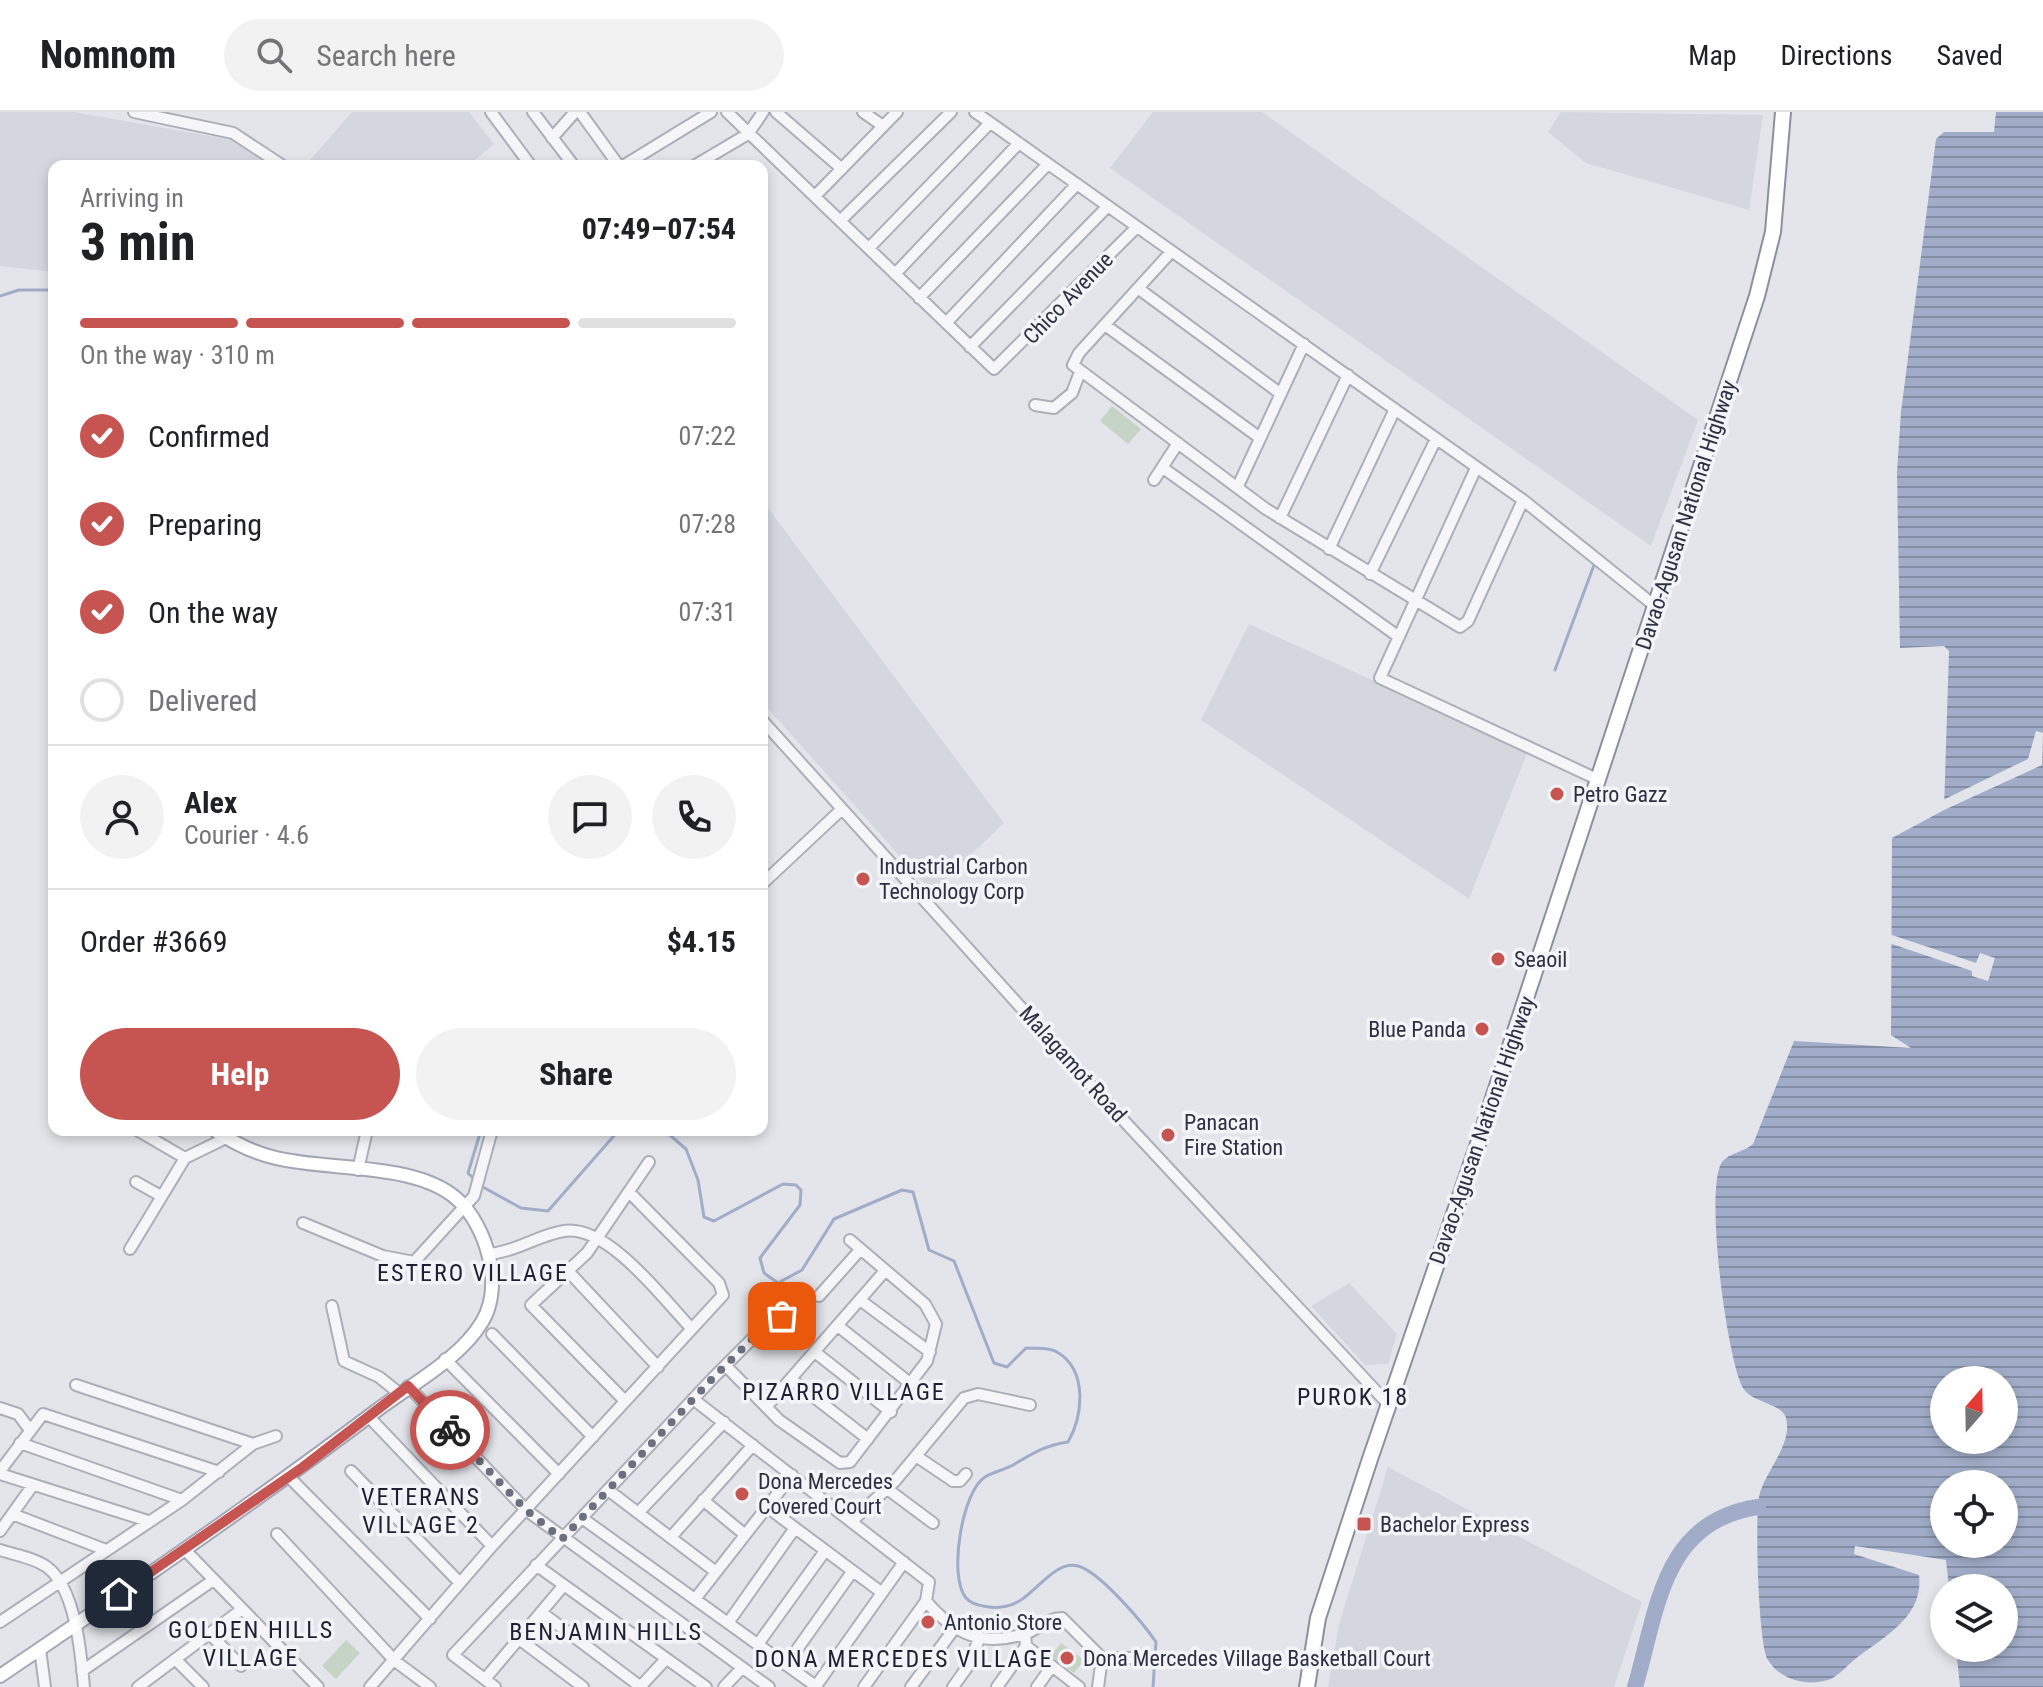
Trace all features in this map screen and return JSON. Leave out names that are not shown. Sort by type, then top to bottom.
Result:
[{"type":"highway","name":"Davao-Agusan National Highway","points":[[1307,1687],[1318,1618],[1739,353],[1769,253],[1780,181],[1783,112]]},
{"type":"main road","points":[[0,1676],[289,1477],[369,1417],[470,1337],[489,1309],[491,1283],[488,1254],[467,1209],[451,1194],[431,1184],[277,1159],[230,1136]]},
{"type":"street","points":[[134,112],[233,133],[275,160]]},
{"type":"street","points":[[491,112],[527,160]]},
{"type":"street","points":[[533,112],[569,160]]},
{"type":"street","points":[[552,138],[578,112],[616,160]]},
{"type":"street","points":[[631,160],[711,112]]},
{"type":"street","points":[[727,112],[970,347],[1108,206]]},
{"type":"street","points":[[704,160],[748,134],[763,112]]},
{"type":"street","points":[[776,112],[842,169]]},
{"type":"street","points":[[863,112],[883,126]]},
{"type":"street","points":[[815,196],[897,112]]},
{"type":"street","points":[[841,220],[951,112]]},
{"type":"street","points":[[975,112],[1523,500],[1655,606]]},
{"type":"street","points":[[869,248],[990,123]]},
{"type":"street","points":[[895,274],[1019,143]]},
{"type":"street","points":[[919,298],[1048,164]]},
{"type":"street","points":[[946,323],[1077,184]]},
{"type":"street","name":"Chico Avenue","points":[[970,347],[991,368],[999,368],[1137,227]]},
{"type":"street","points":[[1171,252],[1074,360],[1074,368],[1280,518],[1416,603],[1453,624],[1464,626],[1523,500]]},
{"type":"street","points":[[1139,289],[1281,394]]},
{"type":"street","points":[[1105,325],[1260,438]]},
{"type":"street","points":[[1238,486],[1304,344]]},
{"type":"street","points":[[1035,405],[1054,408],[1072,393],[1080,372]]},
{"type":"street","points":[[1280,518],[1348,375]]},
{"type":"street","points":[[1329,549],[1395,409]]},
{"type":"street","points":[[1370,574],[1436,439]]},
{"type":"street","points":[[1154,480],[1178,443]]},
{"type":"street","points":[[1163,468],[1399,637]]},
{"type":"street","points":[[1476,468],[1380,678],[1599,780]]},
{"type":"street","name":"Malagamot Road","points":[[768,727],[1098,1093],[1388,1404]]},
{"type":"street","points":[[768,878],[842,809]]},
{"type":"street","points":[[147,1136],[185,1158]]},
{"type":"street","points":[[130,1249],[185,1158],[219,1136]]},
{"type":"street","points":[[358,1170],[366,1136]]},
{"type":"street","points":[[303,1223],[408,1263],[425,1254],[467,1209],[480,1184],[491,1136]]},
{"type":"street","points":[[625,1401],[531,1305],[569,1272],[598,1239],[649,1162]]},
{"type":"street","points":[[136,1182],[161,1196]]},
{"type":"street","points":[[370,1687],[492,1546],[721,1298],[723,1288],[629,1192]]},
{"type":"street","points":[[488,1254],[508,1252],[562,1231],[598,1239],[616,1250],[692,1329]]},
{"type":"street","points":[[726,1366],[805,1441],[840,1463],[850,1462],[911,1384],[930,1352],[936,1330],[931,1311],[850,1240]]},
{"type":"street","points":[[819,1296],[860,1250]]},
{"type":"street","points":[[569,1272],[658,1367]]},
{"type":"street","points":[[767,1406],[884,1272]]},
{"type":"street","points":[[860,1300],[930,1352]]},
{"type":"street","points":[[332,1306],[334,1329],[344,1361],[404,1390],[526,1510],[769,1687]]},
{"type":"street","points":[[495,1687],[453,1655],[693,1399],[769,1322],[789,1314]]},
{"type":"street","points":[[838,1326],[911,1384]]},
{"type":"street","points":[[492,1334],[593,1437]]},
{"type":"street","points":[[816,1353],[891,1412]]},
{"type":"street","points":[[445,1359],[559,1474]]},
{"type":"street","points":[[792,1380],[868,1439]]},
{"type":"street","points":[[76,1385],[253,1444]]},
{"type":"street","points":[[852,1521],[916,1456],[958,1403],[970,1395],[1030,1405]]},
{"type":"street","points":[[693,1399],[929,1582],[926,1601],[864,1687]]},
{"type":"street","points":[[0,1408],[18,1414],[30,1430]]},
{"type":"street","points":[[148,1521],[0,1472],[43,1414],[219,1472]]},
{"type":"street","points":[[369,1417],[492,1546]]},
{"type":"street","points":[[638,1513],[724,1422]]},
{"type":"street","points":[[0,1622],[182,1500],[253,1444],[276,1436]]},
{"type":"street","points":[[20,1443],[182,1500]]},
{"type":"street","points":[[671,1537],[753,1445]]},
{"type":"street","points":[[916,1456],[953,1481],[960,1481],[966,1474]]},
{"type":"street","points":[[351,1471],[460,1583]]},
{"type":"street","points":[[695,1599],[792,1475]]},
{"type":"street","points":[[289,1477],[430,1619]]},
{"type":"street","points":[[0,1531],[33,1485]]},
{"type":"street","points":[[886,1488],[933,1523]]},
{"type":"street","points":[[608,1490],[716,1572]]},
{"type":"street","points":[[703,1500],[744,1534]]},
{"type":"street","points":[[767,1507],[881,1592]]},
{"type":"street","points":[[12,1514],[106,1550]]},
{"type":"street","points":[[582,1518],[816,1687],[904,1562]]},
{"type":"street","points":[[728,1623],[795,1528]]},
{"type":"street","points":[[277,1534],[395,1661],[426,1686]]},
{"type":"street","points":[[184,1549],[318,1687]]},
{"type":"street","points":[[0,1550],[45,1566],[58,1581],[76,1624],[84,1687]]},
{"type":"street","points":[[758,1644],[825,1551]]},
{"type":"street","points":[[536,1565],[706,1687]]},
{"type":"street","points":[[786,1665],[852,1572]]},
{"type":"street","points":[[82,1671],[212,1581]]},
{"type":"street","points":[[485,1679],[564,1585]]},
{"type":"street","points":[[926,1601],[954,1629],[979,1639],[1025,1634],[1052,1619],[1062,1618],[1102,1658],[1147,1658]]},
{"type":"street","points":[[144,1685],[241,1610]]},
{"type":"street","points":[[541,1612],[640,1687],[666,1659]]},
{"type":"street","points":[[911,1687],[954,1629]]},
{"type":"street","points":[[997,1687],[1026,1646],[1025,1634]]},
{"type":"street","points":[[211,1635],[241,1666]]},
{"type":"street","points":[[519,1639],[584,1687]]},
{"type":"street","points":[[953,1687],[968,1666],[979,1639]]},
{"type":"street","points":[[1026,1646],[1079,1687]]},
{"type":"street","points":[[40,1649],[45,1687]]},
{"type":"street","points":[[1098,1687],[1102,1658]]},
{"type":"street","points":[[177,1661],[203,1687]]},
{"type":"street","points":[[1037,1687],[1052,1666]]},
{"type":"street","points":[[724,1687],[742,1668]]},
{"type":"shaded area","points":[[0,112],[74,112],[232,140],[260,160],[48,160],[48,271],[0,266]]},
{"type":"shaded area","points":[[352,112],[469,112],[494,144],[475,160],[310,160]]},
{"type":"shaded area","points":[[1153,112],[1262,112],[1698,420],[1651,546],[1110,168]]},
{"type":"shaded area","points":[[1561,112],[1763,115],[1749,210],[1586,163],[1548,132]]},
{"type":"shaded area","points":[[768,508],[1004,823],[932,892],[768,709]]},
{"type":"shaded area","points":[[1249,624],[1528,751],[1469,899],[1201,720]]},
{"type":"shaded area","points":[[1349,1283],[1397,1334],[1388,1364],[1365,1365],[1311,1306]]},
{"type":"shaded area","points":[[1388,1467],[1642,1602],[1614,1687],[1328,1687],[1339,1624]]},
{"type":"green space","points":[[1112,406],[1141,429],[1128,444],[1100,421]]},
{"type":"green space","points":[[346,1640],[360,1653],[336,1679],[322,1666]]},
{"type":"green space","name":"Dona Mercedes Village Basketball Court","points":[[1061,1643],[1084,1660],[1074,1673],[1051,1656]]},
{"type":"water","points":[[1996,112],[2043,112],[2043,1687],[1960,1687],[1957,1662],[2018,1662],[2018,1574],[1948,1574],[1946,1560],[1933,1558],[2018,1558],[2018,1470],[1930,1470],[1930,1558],[1855,1546],[1854,1554],[1919,1575],[1916,1602],[1910,1613],[1831,1679],[1804,1682],[1788,1677],[1773,1667],[1768,1660],[1762,1631],[1757,1529],[1759,1497],[1782,1448],[1786,1418],[1779,1409],[1753,1397],[1743,1388],[1730,1345],[1717,1237],[1715,1204],[1722,1162],[1753,1144],[1794,1041],[1911,1048],[1891,1035],[1892,838],[1944,810],[1949,651],[1944,646],[1900,648],[1897,472],[1901,412],[1936,139],[1944,132],[1994,132]]},
{"type":"pier","points":[[2036,731],[2043,733],[2042,765],[1944,810],[1943,800],[2028,759]]},
{"type":"pier","points":[[1889,934],[1976,963],[1980,953],[1995,958],[1988,981],[1972,976],[1972,971],[1889,943]]},
{"type":"waterway","points":[[0,296],[19,290],[48,290]]},
{"type":"waterway","points":[[1555,670],[1594,565]]},
{"type":"waterway","points":[[476,1181],[468,1173],[479,1136]]},
{"type":"waterway","points":[[481,1186],[521,1208],[548,1211],[614,1136]]},
{"type":"waterway","points":[[671,1136],[686,1149],[698,1180],[704,1217],[714,1221],[783,1184],[796,1185],[801,1190],[800,1205],[760,1258],[764,1273],[778,1283],[802,1270],[834,1219],[902,1190],[913,1192],[929,1250],[954,1261],[994,1363],[1007,1367],[1026,1348],[1054,1350],[1067,1360],[1074,1370],[1080,1394],[1077,1420],[1068,1442],[1039,1450],[985,1477],[977,1485],[960,1535],[958,1572],[961,1587],[966,1598],[974,1603],[1002,1607],[1016,1603],[1059,1569],[1078,1566],[1087,1570],[1120,1599],[1156,1642],[1153,1687]]},
{"type":"waterway","points":[[1635,1687],[1659,1599],[1669,1573],[1683,1550],[1702,1530],[1726,1516],[1758,1507]]},
{"type":"way so far","points":[[450,1430],[526,1510],[562,1539],[713,1378],[769,1322],[782,1316]]},
{"type":"place","name":"Petro Gazz","points":[[1557,794]]},
{"type":"place","name":"Industrial Carbon Technology Corp","points":[[863,879]]},
{"type":"place","name":"Seaoil","points":[[1498,959]]},
{"type":"place","name":"Blue Panda","points":[[1482,1029]]},
{"type":"place","name":"Panacan Fire Station","points":[[1168,1135]]},
{"type":"place","name":"Dona Mercedes Covered Court","points":[[742,1494]]},
{"type":"place","name":"Bachelor Express","points":[[1364,1524]]},
{"type":"place","name":"Antonio Store","points":[[928,1622]]},
{"type":"place","name":"Dona Mercedes Village Basketball Court","points":[[1067,1658]]},
{"type":"district","name":"ESTERO VILLAGE","points":[[473,1273]]},
{"type":"district","name":"PIZARRO VILLAGE","points":[[844,1392]]},
{"type":"district","name":"PUROK 18","points":[[1353,1397]]},
{"type":"district","name":"VETERANS VILLAGE 2","points":[[421,1511]]},
{"type":"district","name":"BENJAMIN HILLS","points":[[606,1632]]},
{"type":"district","name":"GOLDEN HILLS VILLAGE","points":[[251,1644]]},
{"type":"district","name":"DONA MERCEDES VILLAGE","points":[[904,1659]]},
{"type":"route","points":[[119,1594],[303,1467],[408,1386],[450,1430]]}]
